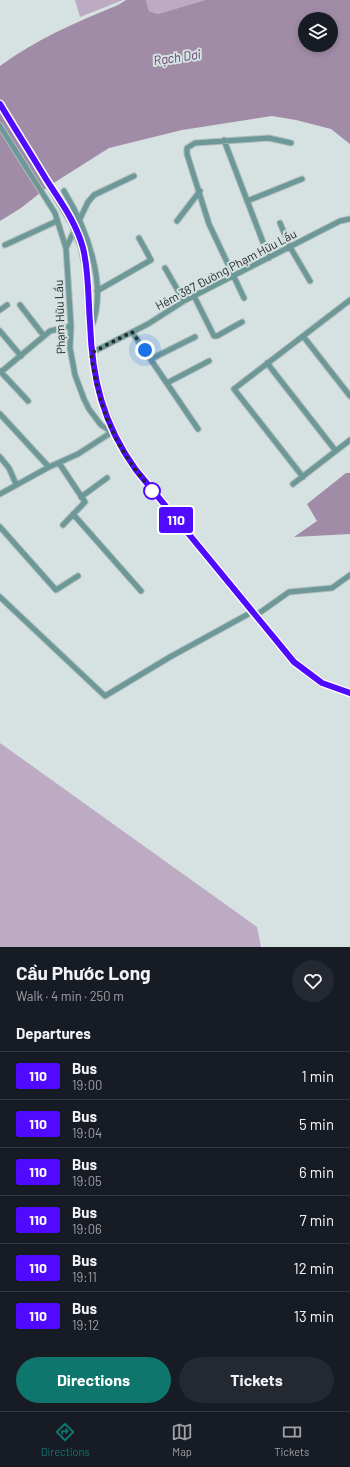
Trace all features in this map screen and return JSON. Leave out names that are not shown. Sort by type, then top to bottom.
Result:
[{"type":"main road","name":"Phạm Hữu Lầu","points":[[0,104],[72,220],[82,247],[87,272],[91,353],[98,393],[112,432],[136,470],[294,662],[322,683],[350,693]]},
{"type":"street","name":"Phạm Hữu Lầu","points":[[0,126],[55,213],[58,221],[66,248],[72,326],[72,354],[75,374],[84,399],[101,425],[112,432]]},
{"type":"street","points":[[244,298],[209,224],[200,191],[187,154],[188,148],[195,143],[224,140],[269,138],[291,143]]},
{"type":"street","points":[[224,140],[269,258]]},
{"type":"street","points":[[66,248],[88,202],[94,195],[134,176]]},
{"type":"street","points":[[247,201],[302,179]]},
{"type":"street","name":"Phạm Hữu Lầu","points":[[64,191],[80,219],[91,249],[97,291],[96,314],[90,331]]},
{"type":"street","points":[[178,221],[200,191]]},
{"type":"street","name":"Hẻm 387 Đường Phạm Hữu Lầu","points":[[91,353],[132,332],[184,301],[340,221],[350,219]]},
{"type":"street","points":[[5,244],[58,221]]},
{"type":"street","points":[[280,223],[290,247],[310,281]]},
{"type":"street","points":[[97,291],[151,260],[140,238]]},
{"type":"street","points":[[165,268],[184,301]]},
{"type":"street","points":[[194,296],[214,336],[217,336],[242,322]]},
{"type":"street","points":[[303,476],[234,389],[350,300]]},
{"type":"street","points":[[20,305],[44,336]]},
{"type":"street","points":[[0,310],[7,306]]},
{"type":"street","points":[[28,401],[1,371],[44,336],[58,328],[72,326]]},
{"type":"street","points":[[0,331],[21,356]]},
{"type":"street","points":[[132,332],[198,430]]},
{"type":"street","points":[[151,359],[195,336]]},
{"type":"street","points":[[303,336],[350,396]]},
{"type":"street","points":[[167,383],[209,361]]},
{"type":"street","points":[[267,363],[335,450]]},
{"type":"street","points":[[0,414],[49,467]]},
{"type":"street","points":[[0,494],[49,467],[78,454],[112,432]]},
{"type":"street","points":[[293,484],[335,450],[350,440]]},
{"type":"street","points":[[0,457],[9,468],[16,484]]},
{"type":"street","points":[[59,463],[85,502],[63,525]]},
{"type":"street","points":[[81,497],[107,478]]},
{"type":"street","points":[[73,514],[141,591]]},
{"type":"street","points":[[0,527],[56,590],[78,576]]},
{"type":"street","points":[[0,597],[105,696],[170,657],[254,614],[289,592],[332,588],[350,575]]},
{"type":"shaded area","points":[[75,0],[123,0],[80,17]]},
{"type":"shaded area","points":[[146,0],[205,0],[158,14],[149,11]]},
{"type":"shaded area","points":[[0,743],[257,927],[261,947],[0,947]]},
{"type":"water","name":"Rạch Dơi","points":[[126,0],[146,0],[149,11],[158,14],[205,0],[350,0],[350,144],[331,129],[296,120],[272,116],[182,130],[109,148],[49,186],[21,208],[0,221],[0,66],[28,47]]},
{"type":"water","points":[[346,473],[350,473],[350,534],[294,537],[317,521],[307,504]]},
{"type":"bus line","name":"110","points":[[0,104],[70,217],[80,239],[87,272],[91,353],[95,380],[102,406],[112,432],[123,452],[245,605],[294,662],[322,683],[350,693]]},
{"type":"route","points":[[145,350],[132,332],[91,353],[98,393],[112,432],[129,461],[152,491]]}]
